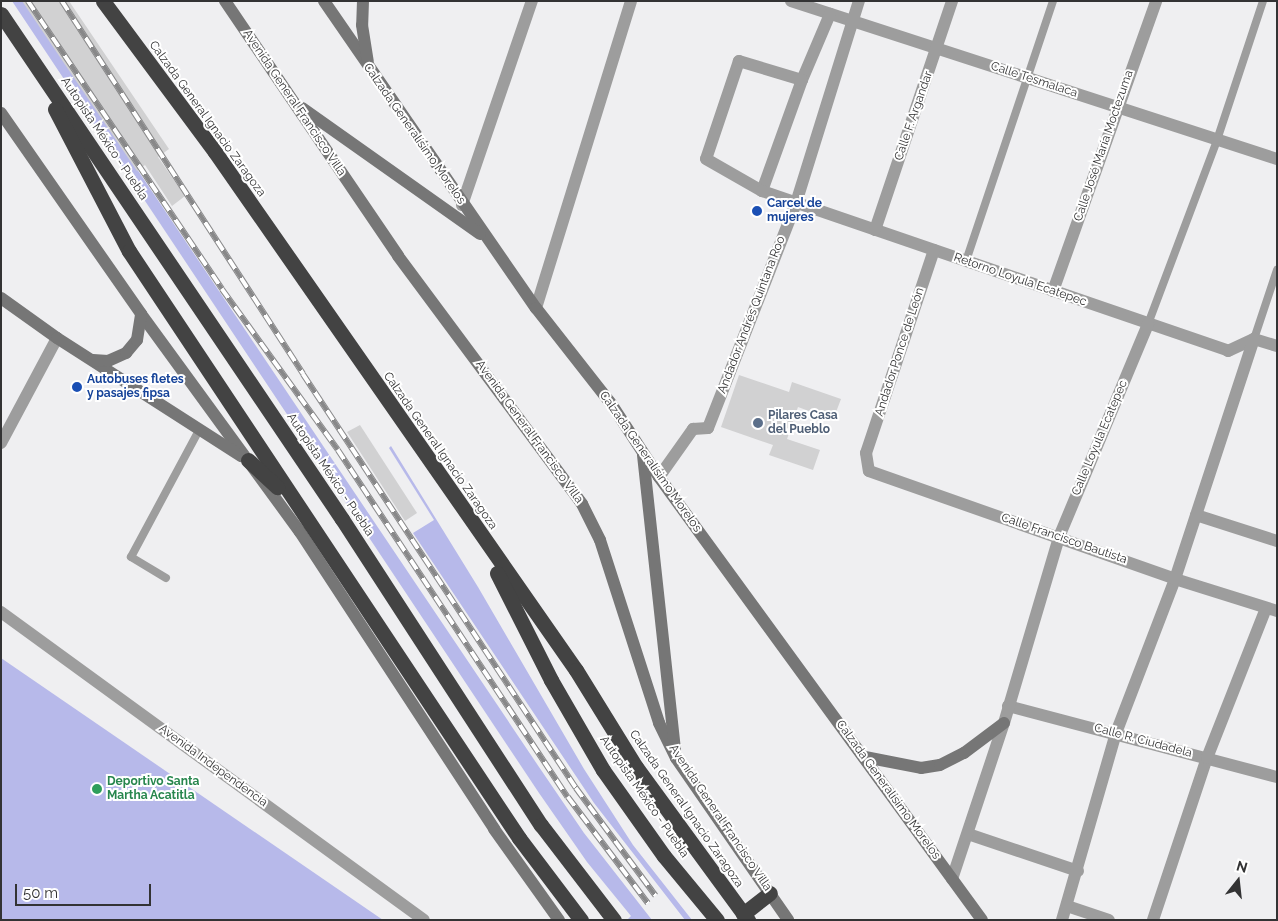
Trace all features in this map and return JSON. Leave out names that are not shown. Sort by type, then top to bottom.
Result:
[{"type":"highway","name":"Calzada General Ignacio Zaragoza","points":[[103,1],[215,152],[576,670],[636,767],[745,917]]},
{"type":"highway","points":[[1,14],[23,46],[129,251],[294,503],[519,838],[581,920]]},
{"type":"highway","name":"Autopista México - Puebla","points":[[23,46],[342,519],[541,825],[614,920]]},
{"type":"highway","points":[[248,460],[294,503]]},
{"type":"highway","name":"Autopista México - Puebla","points":[[473,524],[551,680],[603,770],[664,856],[717,920]]},
{"type":"highway","points":[[745,917],[770,893]]},
{"type":"street","name":"Avenida General Francisco Villa","points":[[226,1],[398,256],[586,510],[614,578],[659,723],[676,758],[788,920]]},
{"type":"street","name":"Calzada Generalísimo Morelos","points":[[324,1],[462,204],[536,308],[612,405],[658,478],[865,757],[982,920]]},
{"type":"street","points":[[362,1],[363,32],[370,70]]},
{"type":"street","points":[[462,204],[532,1]]},
{"type":"street","points":[[536,308],[631,1]]},
{"type":"street","name":"Calle Tesmalaca","points":[[791,1],[1277,159]]},
{"type":"street","name":"Andador Andrés Quintana Roo","points":[[658,478],[693,429],[708,428],[796,203],[859,1]]},
{"type":"street","name":"Calle F. Argandar","points":[[875,230],[952,1]]},
{"type":"street","name":"Calle José María Moctezuma","points":[[1054,291],[1156,1]]},
{"type":"street","points":[[762,191],[802,80],[830,14]]},
{"type":"street","name":"Retorno Loyula Ecatepec","points":[[802,80],[739,61],[706,159],[762,191],[1228,351],[1254,339]]},
{"type":"street","points":[[292,101],[488,240]]},
{"type":"street","points":[[1,113],[141,314],[300,532],[494,829],[559,920]]},
{"type":"street","name":"Andador Ponce de León","points":[[866,453],[934,250]]},
{"type":"street","points":[[1,298],[57,338],[248,460]]},
{"type":"street","points":[[88,358],[108,361],[126,353],[137,340],[141,314]]},
{"type":"street","name":"Calle Loyula Ecatepec","points":[[952,879],[1004,723],[1059,537],[1148,324]]},
{"type":"street","points":[[1,443],[57,338]]},
{"type":"street","points":[[1062,920],[1078,871],[1116,733],[1175,579],[1254,339],[1277,346]]},
{"type":"street","points":[[642,450],[676,758]]},
{"type":"street","name":"Calle Francisco Bautista","points":[[866,453],[869,471],[1175,579],[1271,609]]},
{"type":"street","points":[[1196,515],[1277,541]]},
{"type":"street","points":[[1153,920],[1207,758],[1271,609]]},
{"type":"street","name":"Avenida Independencia","points":[[1,612],[424,920]]},
{"type":"street","name":"Calle R. Ciudadela","points":[[1008,706],[1277,777]]},
{"type":"street","points":[[865,757],[921,768],[940,764],[964,753],[1004,723]]},
{"type":"street","points":[[968,834],[1078,871]]},
{"type":"street","points":[[1067,906],[1109,920]]},
{"type":"lane","points":[[966,261],[1053,1]]},
{"type":"lane","name":"Calle Loyula Ecatepec","points":[[1148,324],[1217,140],[1263,1]]},
{"type":"lane","points":[[1254,339],[1277,270]]},
{"type":"lane","points":[[166,578],[131,557],[199,430]]},
{"type":"shaded area","points":[[12,1],[24,1],[584,833],[652,920],[627,920],[631,916],[587,862],[539,793]]},
{"type":"shaded area","points":[[391,446],[478,587],[584,769],[633,845],[692,920],[685,920],[594,803],[413,533],[434,520],[389,448]]},
{"type":"shaded area","name":"Deportivo Santa Martha Acatitla","points":[[1,658],[383,920],[1,920]]},
{"type":"building","points":[[22,1],[69,1],[169,149],[158,157],[185,196],[172,206],[145,165],[137,171]]},
{"type":"building","name":"Pilares Casa del Pueblo","points":[[739,375],[789,392],[792,382],[841,399],[833,420],[798,407],[787,439],[820,450],[813,470],[769,455],[773,445],[721,427]]},
{"type":"building","points":[[360,425],[417,513],[405,521],[347,432]]},
{"type":"railway","points":[[28,1],[222,289],[338,450],[568,797],[648,903]]},
{"type":"railway","points":[[62,1],[303,374],[576,788],[656,896]]},
{"type":"place","name":"Carcel de mujeres","points":[[757,211]]},
{"type":"place","name":"Autobuses fletes y pasajes fipsa","points":[[77,387]]},
{"type":"place","name":"Pilares Casa del Pueblo","points":[[758,423]]},
{"type":"place","name":"Deportivo Santa Martha Acatitla","points":[[97,789]]}]
